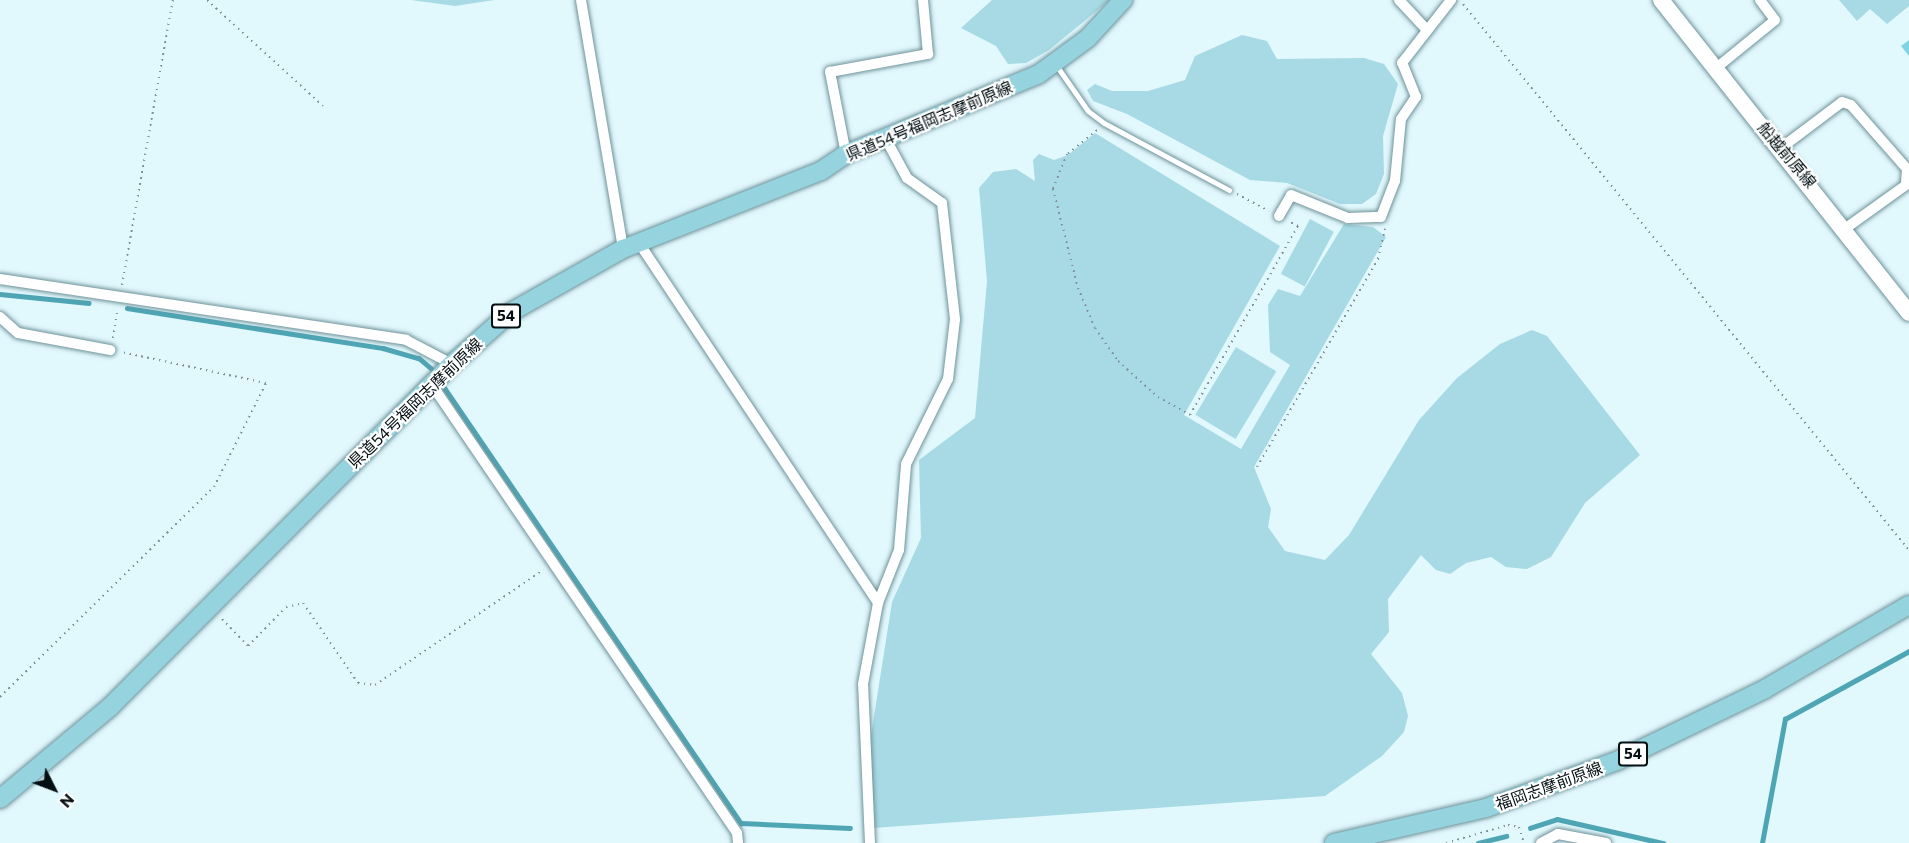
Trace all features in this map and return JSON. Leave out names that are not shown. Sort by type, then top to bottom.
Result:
[{"type":"main road","name":"県道54号福岡志摩前原線","points":[[0,799],[73,740],[452,364],[511,312],[631,246],[820,171],[846,154],[887,141],[1055,64],[1123,0]]},
{"type":"main road","name":"船越前原線","points":[[1665,2],[1715,69],[1846,228],[1909,313]]},
{"type":"main road","name":"福岡志摩前原線","points":[[1334,843],[1486,808],[1619,760],[1766,689],[1909,605]]},
{"type":"street","points":[[581,0],[631,246],[878,603]]},
{"type":"street","points":[[846,154],[830,72],[928,54],[922,0]]},
{"type":"street","points":[[1399,0],[1426,29]]},
{"type":"street","points":[[1279,216],[1291,195],[1348,218],[1378,220],[1395,181],[1401,119],[1416,97],[1402,63],[1426,29],[1451,0]]},
{"type":"street","points":[[1715,69],[1774,20],[1761,0]]},
{"type":"street","points":[[1781,148],[1842,102],[1851,105],[1907,170],[1906,185],[1846,228]]},
{"type":"street","points":[[870,843],[863,684],[878,603],[900,550],[906,464],[948,379],[955,319],[942,203],[907,178],[887,141]]},
{"type":"street","points":[[0,279],[406,340],[452,364]]},
{"type":"street","points":[[0,317],[18,333],[110,350]]},
{"type":"street","points":[[432,385],[737,833],[738,843]]},
{"type":"street","points":[[1541,843],[1558,834],[1606,843]]},
{"type":"lane","points":[[1055,64],[1088,111],[1104,123],[1229,190]]},
{"type":"path","points":[[0,697],[214,487],[266,383],[110,350],[173,0]]},
{"type":"path","points":[[207,0],[323,106]]},
{"type":"path","points":[[1460,0],[1909,550]]},
{"type":"path","points":[[1104,123],[1067,154],[1053,189],[1066,249],[1095,328],[1118,361],[1158,397],[1190,415],[1298,226],[1229,190]]},
{"type":"path","points":[[1257,467],[1378,259],[1386,230],[1378,220]]},
{"type":"path","points":[[210,606],[248,646],[286,607],[303,603],[365,687],[375,685],[553,564]]},
{"type":"path","points":[[1446,843],[1508,825],[1519,827],[1524,843]]},
{"type":"shaded area","points":[[411,0],[494,0],[455,6]]},
{"type":"shaded area","points":[[992,0],[1110,0],[1049,50],[1026,63],[1008,64],[996,46],[961,28]]},
{"type":"shaded area","points":[[1839,0],[1909,0],[1909,6],[1887,24],[1870,9],[1857,21]]},
{"type":"shaded area","points":[[1242,35],[1267,41],[1277,59],[1364,58],[1384,64],[1398,84],[1383,136],[1384,174],[1376,194],[1362,204],[1340,204],[1287,183],[1250,180],[1127,114],[1093,101],[1087,90],[1095,84],[1112,91],[1148,91],[1185,80],[1195,56]]},
{"type":"shaded area","points":[[1095,133],[1280,246],[1184,415],[1241,449],[1290,365],[1270,352],[1268,305],[1278,289],[1300,296],[1344,224],[1373,227],[1386,237],[1254,467],[1271,509],[1268,527],[1285,551],[1325,560],[1349,535],[1419,420],[1457,378],[1500,344],[1532,330],[1547,336],[1640,455],[1585,503],[1551,557],[1527,569],[1506,567],[1491,557],[1466,563],[1450,574],[1436,570],[1421,555],[1388,599],[1389,632],[1371,654],[1402,693],[1408,716],[1404,732],[1382,756],[1325,796],[873,828],[869,748],[892,602],[921,538],[919,460],[975,418],[987,281],[979,188],[993,172],[1016,169],[1035,181],[1033,160],[1039,154],[1054,160],[1068,155]]},
{"type":"shaded area","points":[[1310,219],[1334,232],[1305,286],[1281,274]]},
{"type":"shaded area","points":[[1236,347],[1276,371],[1236,439],[1195,415]]},
{"type":"building","points":[[1909,40],[1909,56],[1901,46]]},
{"type":"waterway","points":[[0,294],[89,303]]},
{"type":"waterway","points":[[127,308],[383,348],[419,358],[431,368]]},
{"type":"waterway","points":[[444,387],[741,823],[850,828]]},
{"type":"waterway","points":[[1762,843],[1785,719],[1909,651]]},
{"type":"waterway","points":[[1530,828],[1557,819],[1663,843]]},
{"type":"waterway","points":[[1478,843],[1506,836]]}]
